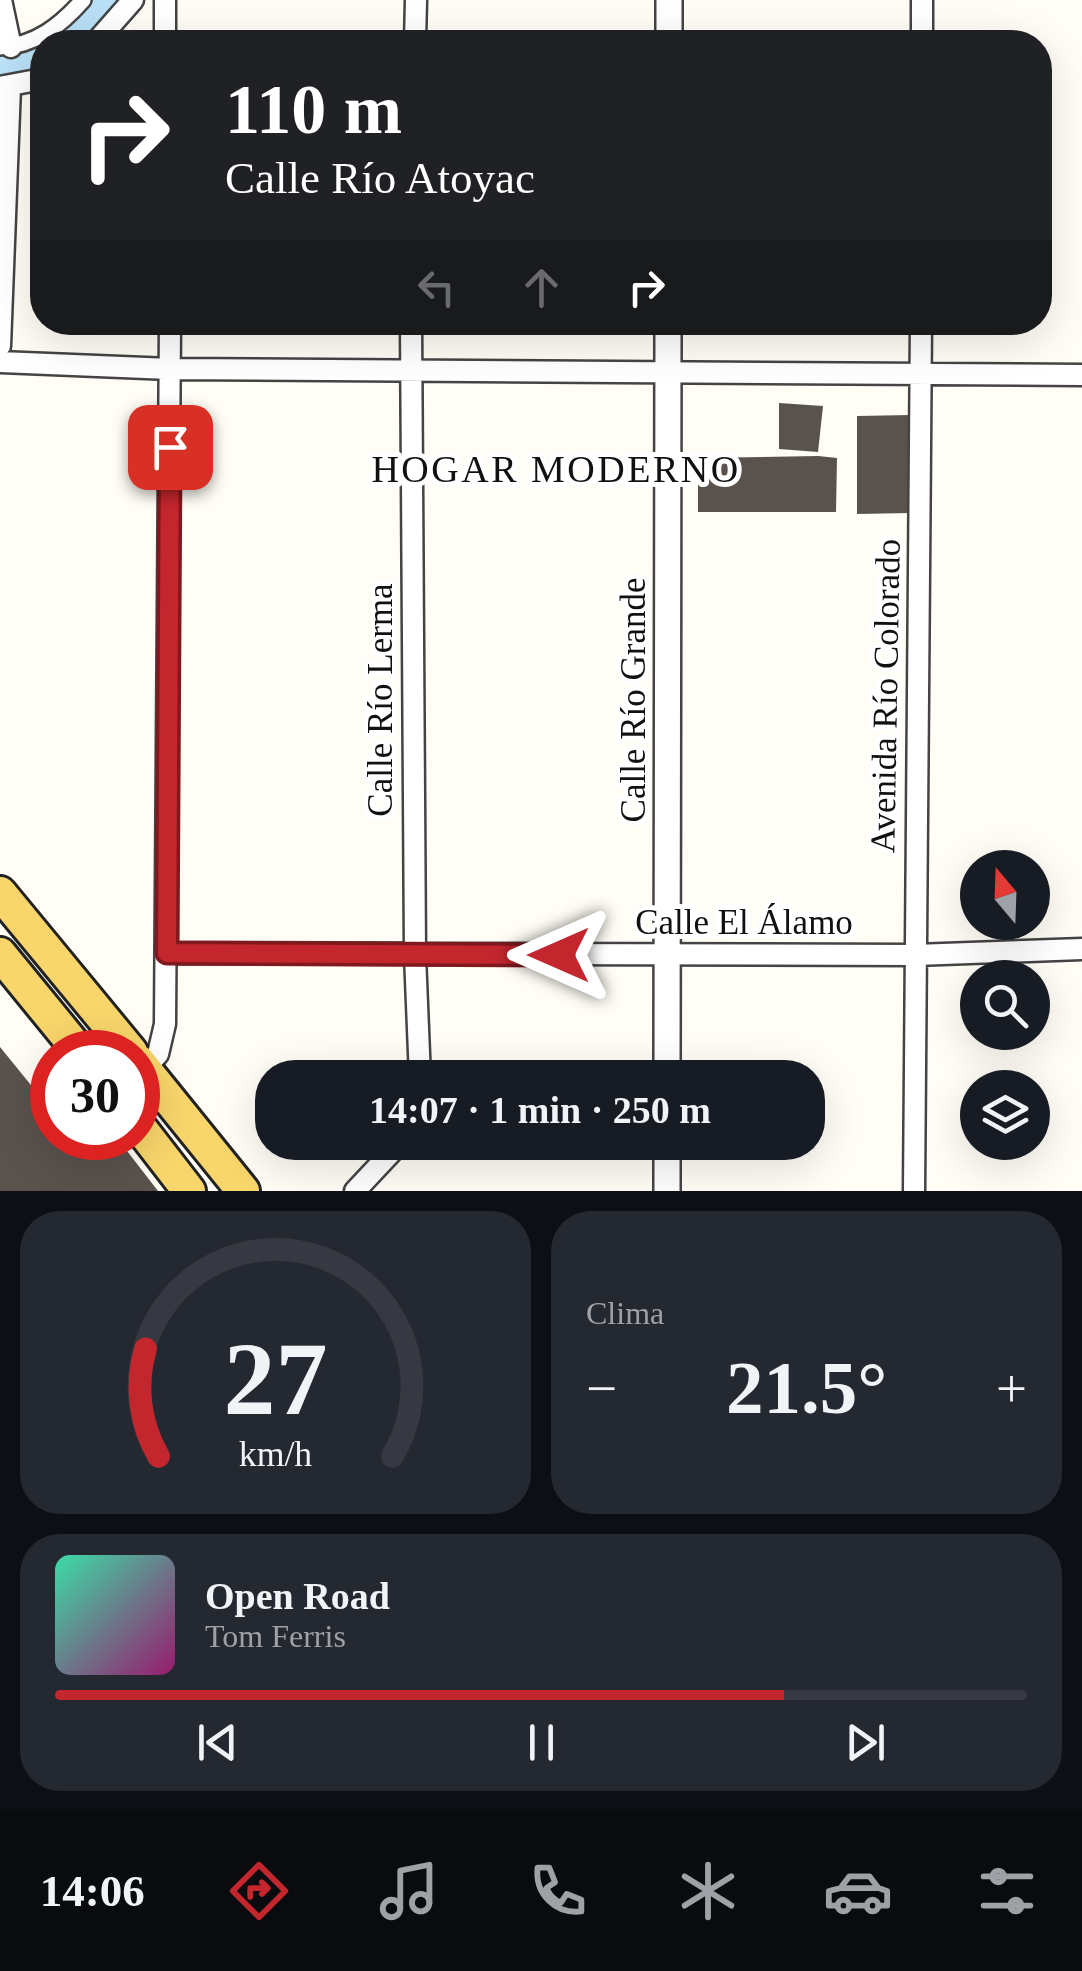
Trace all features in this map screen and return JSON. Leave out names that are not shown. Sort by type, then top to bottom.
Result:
[{"type":"main road","points":[[0,893],[111,1030]]},
{"type":"main road","points":[[0,954],[62,1030]]},
{"type":"main road","points":[[160,1091],[243,1191]]},
{"type":"main road","points":[[160,1152],[190,1191]]},
{"type":"street","points":[[1,0],[6,47]]},
{"type":"street","points":[[50,30],[83,0]]},
{"type":"street","points":[[107,30],[133,0]]},
{"type":"street","points":[[164,0],[165,30]]},
{"type":"street","points":[[415,30],[416,0]]},
{"type":"street","points":[[669,0],[669,30]]},
{"type":"street","points":[[922,0],[922,30]]},
{"type":"street","points":[[0,346],[5,87],[30,82]]},
{"type":"street","points":[[160,1044],[167,953],[170,335]]},
{"type":"street","name":"Calle Río Lerma","points":[[410,335],[419,1060]]},
{"type":"street","name":"Calle Río Grande","points":[[667,1060],[668,335]]},
{"type":"street","name":"Avenida Río Colorado","points":[[914,1191],[921,335]]},
{"type":"street","points":[[0,362],[170,370],[1082,375]]},
{"type":"street","name":"Calle El Álamo","points":[[167,953],[915,955],[1082,949]]},
{"type":"street","points":[[356,1191],[384,1160]]},
{"type":"street","points":[[666,1160],[666,1191]]},
{"type":"building","points":[[779,403],[823,406],[818,452],[779,449]]},
{"type":"building","points":[[911,415],[910,513],[857,514],[857,416]]},
{"type":"building","points":[[698,458],[837,458],[836,512],[698,512]]},
{"type":"building","points":[[0,1047],[30,1084],[30,1160],[134,1160],[158,1191],[0,1191]]},
{"type":"waterway","points":[[80,30],[107,0]]},
{"type":"waterway","points":[[0,64],[30,61]]},
{"type":"district","name":"HOGAR MODERNO","points":[[556,469]]},
{"type":"route","points":[[170,447],[167,953],[559,955]]}]
